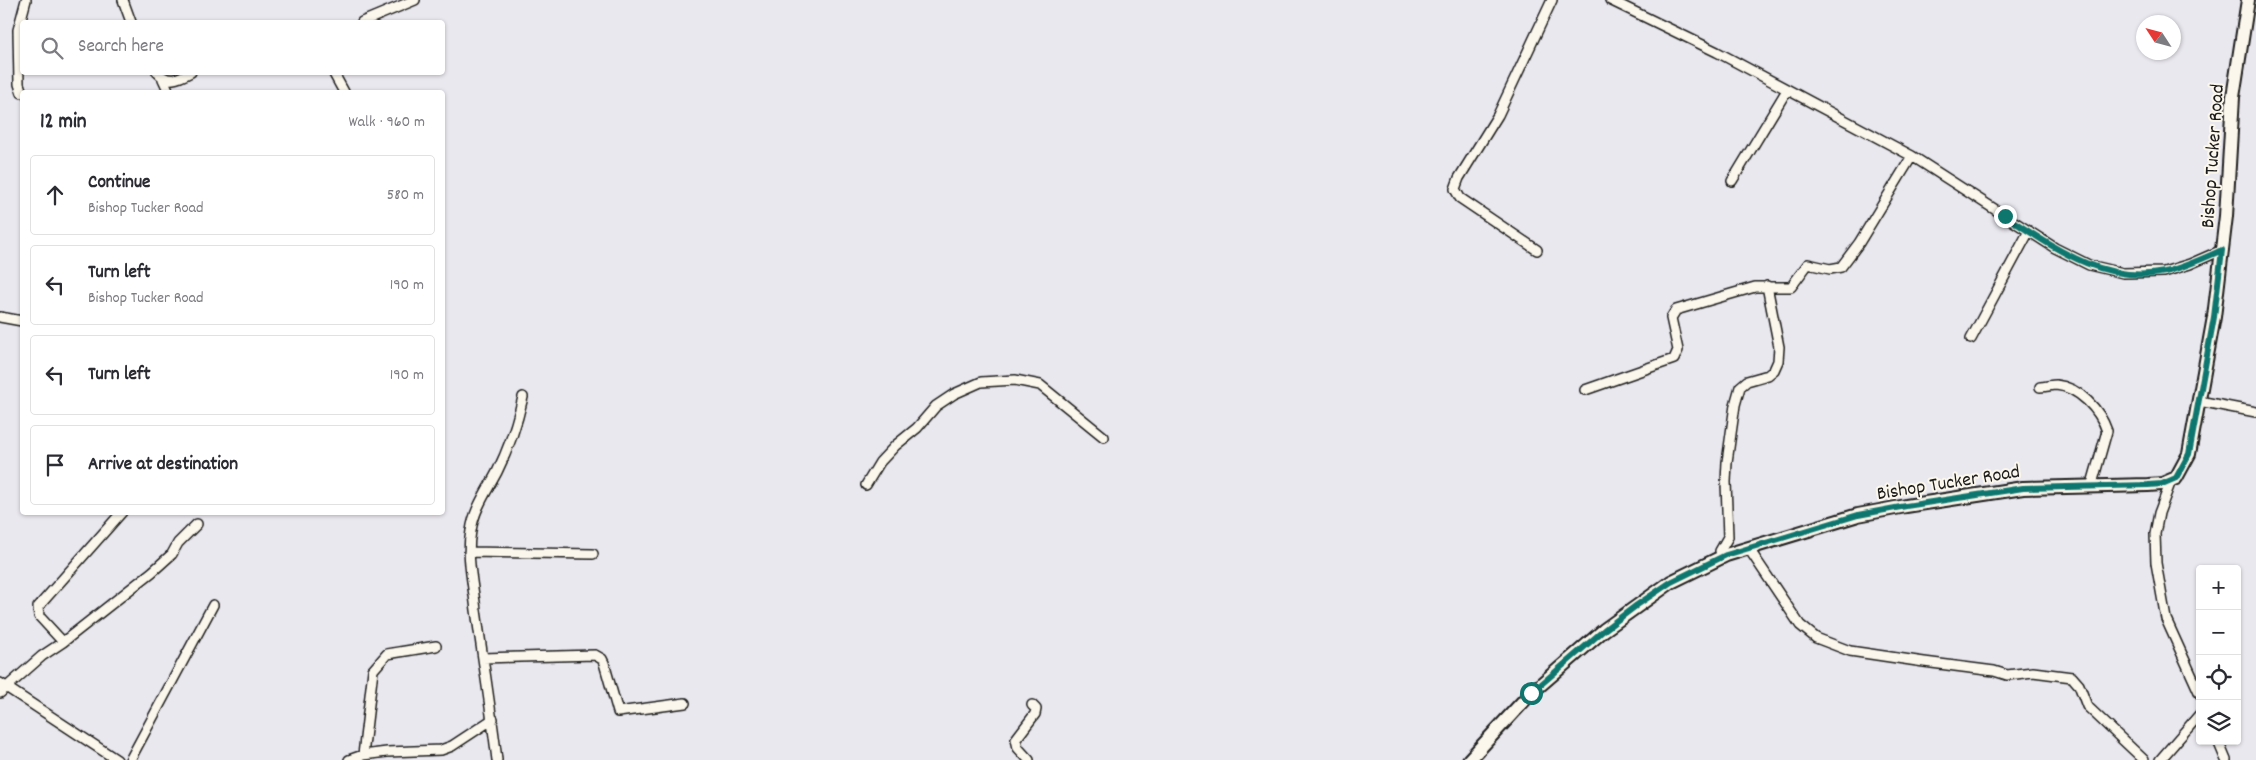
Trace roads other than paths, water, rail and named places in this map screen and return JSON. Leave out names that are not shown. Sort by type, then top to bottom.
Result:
[{"type":"main road","name":"Bishop Tucker Road","points":[[1469,760],[1531,693],[1604,630],[1671,582],[1726,555],[1858,515],[2023,488],[2092,484],[2148,485],[2171,481],[2180,473],[2189,454],[2214,317],[2222,250],[2234,90],[2248,0]]},
{"type":"street","points":[[21,20],[26,0]]},
{"type":"street","points":[[122,0],[130,20]]},
{"type":"street","points":[[367,20],[415,0]]},
{"type":"street","points":[[1537,250],[1460,198],[1455,189],[1459,178],[1498,115],[1552,0]]},
{"type":"street","points":[[1610,0],[1717,52],[1912,156],[2072,258],[2088,265],[2123,273],[2164,272],[2190,264],[2222,250]]},
{"type":"street","points":[[20,22],[18,30],[19,84],[21,90]]},
{"type":"street","points":[[160,76],[178,79],[186,75]]},
{"type":"street","points":[[335,75],[343,90]]},
{"type":"street","points":[[160,76],[168,90]]},
{"type":"street","points":[[1732,181],[1787,90]]},
{"type":"street","points":[[1585,390],[1674,359],[1678,350],[1671,318],[1676,310],[1756,287],[1767,286],[1785,289],[1791,287],[1808,264],[1830,268],[1841,267],[1860,243],[1912,156]]},
{"type":"street","points":[[1971,339],[2029,231]]},
{"type":"street","points":[[1720,551],[1728,538],[1727,469],[1732,426],[1740,387],[1747,380],[1768,375],[1774,370],[1778,361],[1779,347],[1767,286]]},
{"type":"street","points":[[0,317],[20,321]]},
{"type":"street","points":[[866,485],[880,462],[896,445],[917,428],[936,406],[954,394],[981,382],[1014,380],[1040,385],[1104,438]]},
{"type":"street","points":[[2040,387],[2057,385],[2071,390],[2086,400],[2096,410],[2105,425],[2107,431],[2092,484]]},
{"type":"street","points":[[497,760],[493,719],[469,552],[470,531],[475,513],[511,441],[523,397]]},
{"type":"street","points":[[2199,401],[2256,412]]},
{"type":"street","points":[[2171,481],[2159,513],[2155,534],[2156,564],[2166,619],[2196,685]]},
{"type":"street","points":[[63,642],[39,616],[38,607],[119,515]]},
{"type":"street","points":[[118,760],[2,688],[63,642],[172,554],[178,543],[196,524]]},
{"type":"street","points":[[1749,549],[1800,625],[1816,638],[1850,650],[1994,671],[2007,675],[2033,672],[2072,677],[2079,685],[2083,697],[2092,711],[2144,760]]},
{"type":"street","points":[[469,552],[593,554]]},
{"type":"street","points":[[130,760],[213,605]]},
{"type":"street","points":[[363,755],[373,670],[387,654],[436,646]]},
{"type":"street","points":[[483,658],[595,655],[602,659],[604,663],[618,712],[685,704]]},
{"type":"street","points":[[1030,760],[1018,748],[1016,739],[1035,714],[1036,709],[1032,705]]},
{"type":"street","points":[[350,760],[363,755],[403,750],[441,750],[452,746],[493,719]]},
{"type":"street","points":[[2160,760],[2196,719]]},
{"type":"street","points":[[2220,745],[2226,760]]}]
